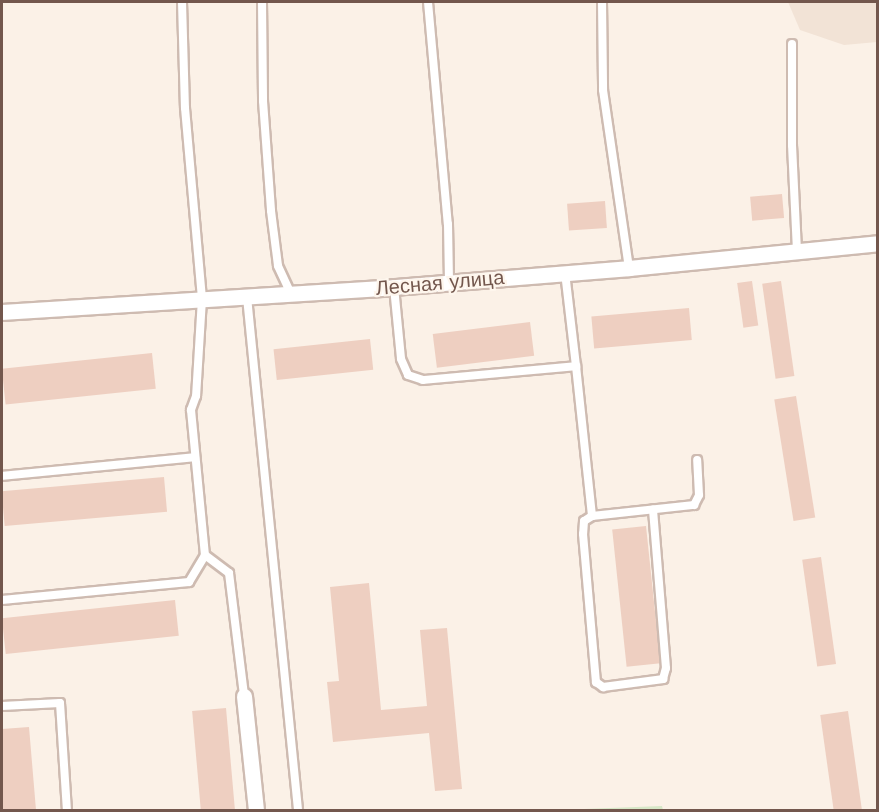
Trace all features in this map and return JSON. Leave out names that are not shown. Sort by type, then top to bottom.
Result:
[{"type":"street","name":"Лесная улица","points":[[2,312],[394,287],[798,253],[878,243]]},
{"type":"street","points":[[244,696],[256,810]]},
{"type":"lane","points":[[2,600],[189,582],[205,555],[191,410],[196,396],[202,299],[185,108],[182,2]]},
{"type":"lane","points":[[262,2],[263,101],[272,211],[278,266],[291,294]]},
{"type":"lane","points":[[428,2],[447,224],[449,282]]},
{"type":"lane","points":[[602,2],[603,90],[629,268]]},
{"type":"lane","points":[[792,44],[792,145],[798,253]]},
{"type":"lane","points":[[565,273],[592,516]]},
{"type":"lane","points":[[394,287],[401,359],[408,375],[423,380],[576,366]]},
{"type":"lane","points":[[247,297],[298,810]]},
{"type":"lane","points":[[2,476],[195,457]]},
{"type":"lane","points":[[653,510],[666,668],[663,679],[603,687],[596,682],[583,534],[584,521],[592,516],[694,505],[699,495],[697,460]]},
{"type":"lane","points":[[205,555],[229,573],[244,696]]},
{"type":"lane","points":[[2,706],[60,703],[67,810]]},
{"type":"shaded area","points":[[788,2],[877,2],[877,42],[844,45],[800,30]]},
{"type":"green space","points":[[662,806],[663,810],[558,810]]},
{"type":"building","points":[[782,194],[784,218],[752,221],[750,197]]},
{"type":"building","points":[[605,201],[607,228],[569,231],[567,204]]},
{"type":"building","points":[[752,281],[758,326],[743,328],[737,283]]},
{"type":"building","points":[[781,281],[794,376],[776,379],[762,284]]},
{"type":"building","points":[[689,308],[692,340],[594,348],[591,317]]},
{"type":"building","points":[[530,322],[534,356],[437,368],[433,334]]},
{"type":"building","points":[[370,339],[373,370],[277,380],[274,349]]},
{"type":"building","points":[[152,353],[156,389],[6,405],[2,369]]},
{"type":"building","points":[[796,396],[815,517],[794,521],[774,399]]},
{"type":"building","points":[[164,477],[167,512],[5,526],[2,491]]},
{"type":"building","points":[[646,526],[660,663],[627,667],[612,530]]},
{"type":"building","points":[[821,557],[836,664],[817,667],[802,560]]},
{"type":"building","points":[[369,583],[381,710],[427,706],[420,630],[447,628],[462,789],[435,791],[429,733],[333,742],[327,682],[339,681],[330,587]]},
{"type":"building","points":[[175,600],[179,636],[6,654],[2,618]]},
{"type":"building","points":[[226,708],[235,810],[201,810],[192,711]]},
{"type":"building","points":[[848,711],[862,810],[834,810],[820,715]]},
{"type":"building","points":[[29,727],[36,810],[2,810],[2,729]]}]
